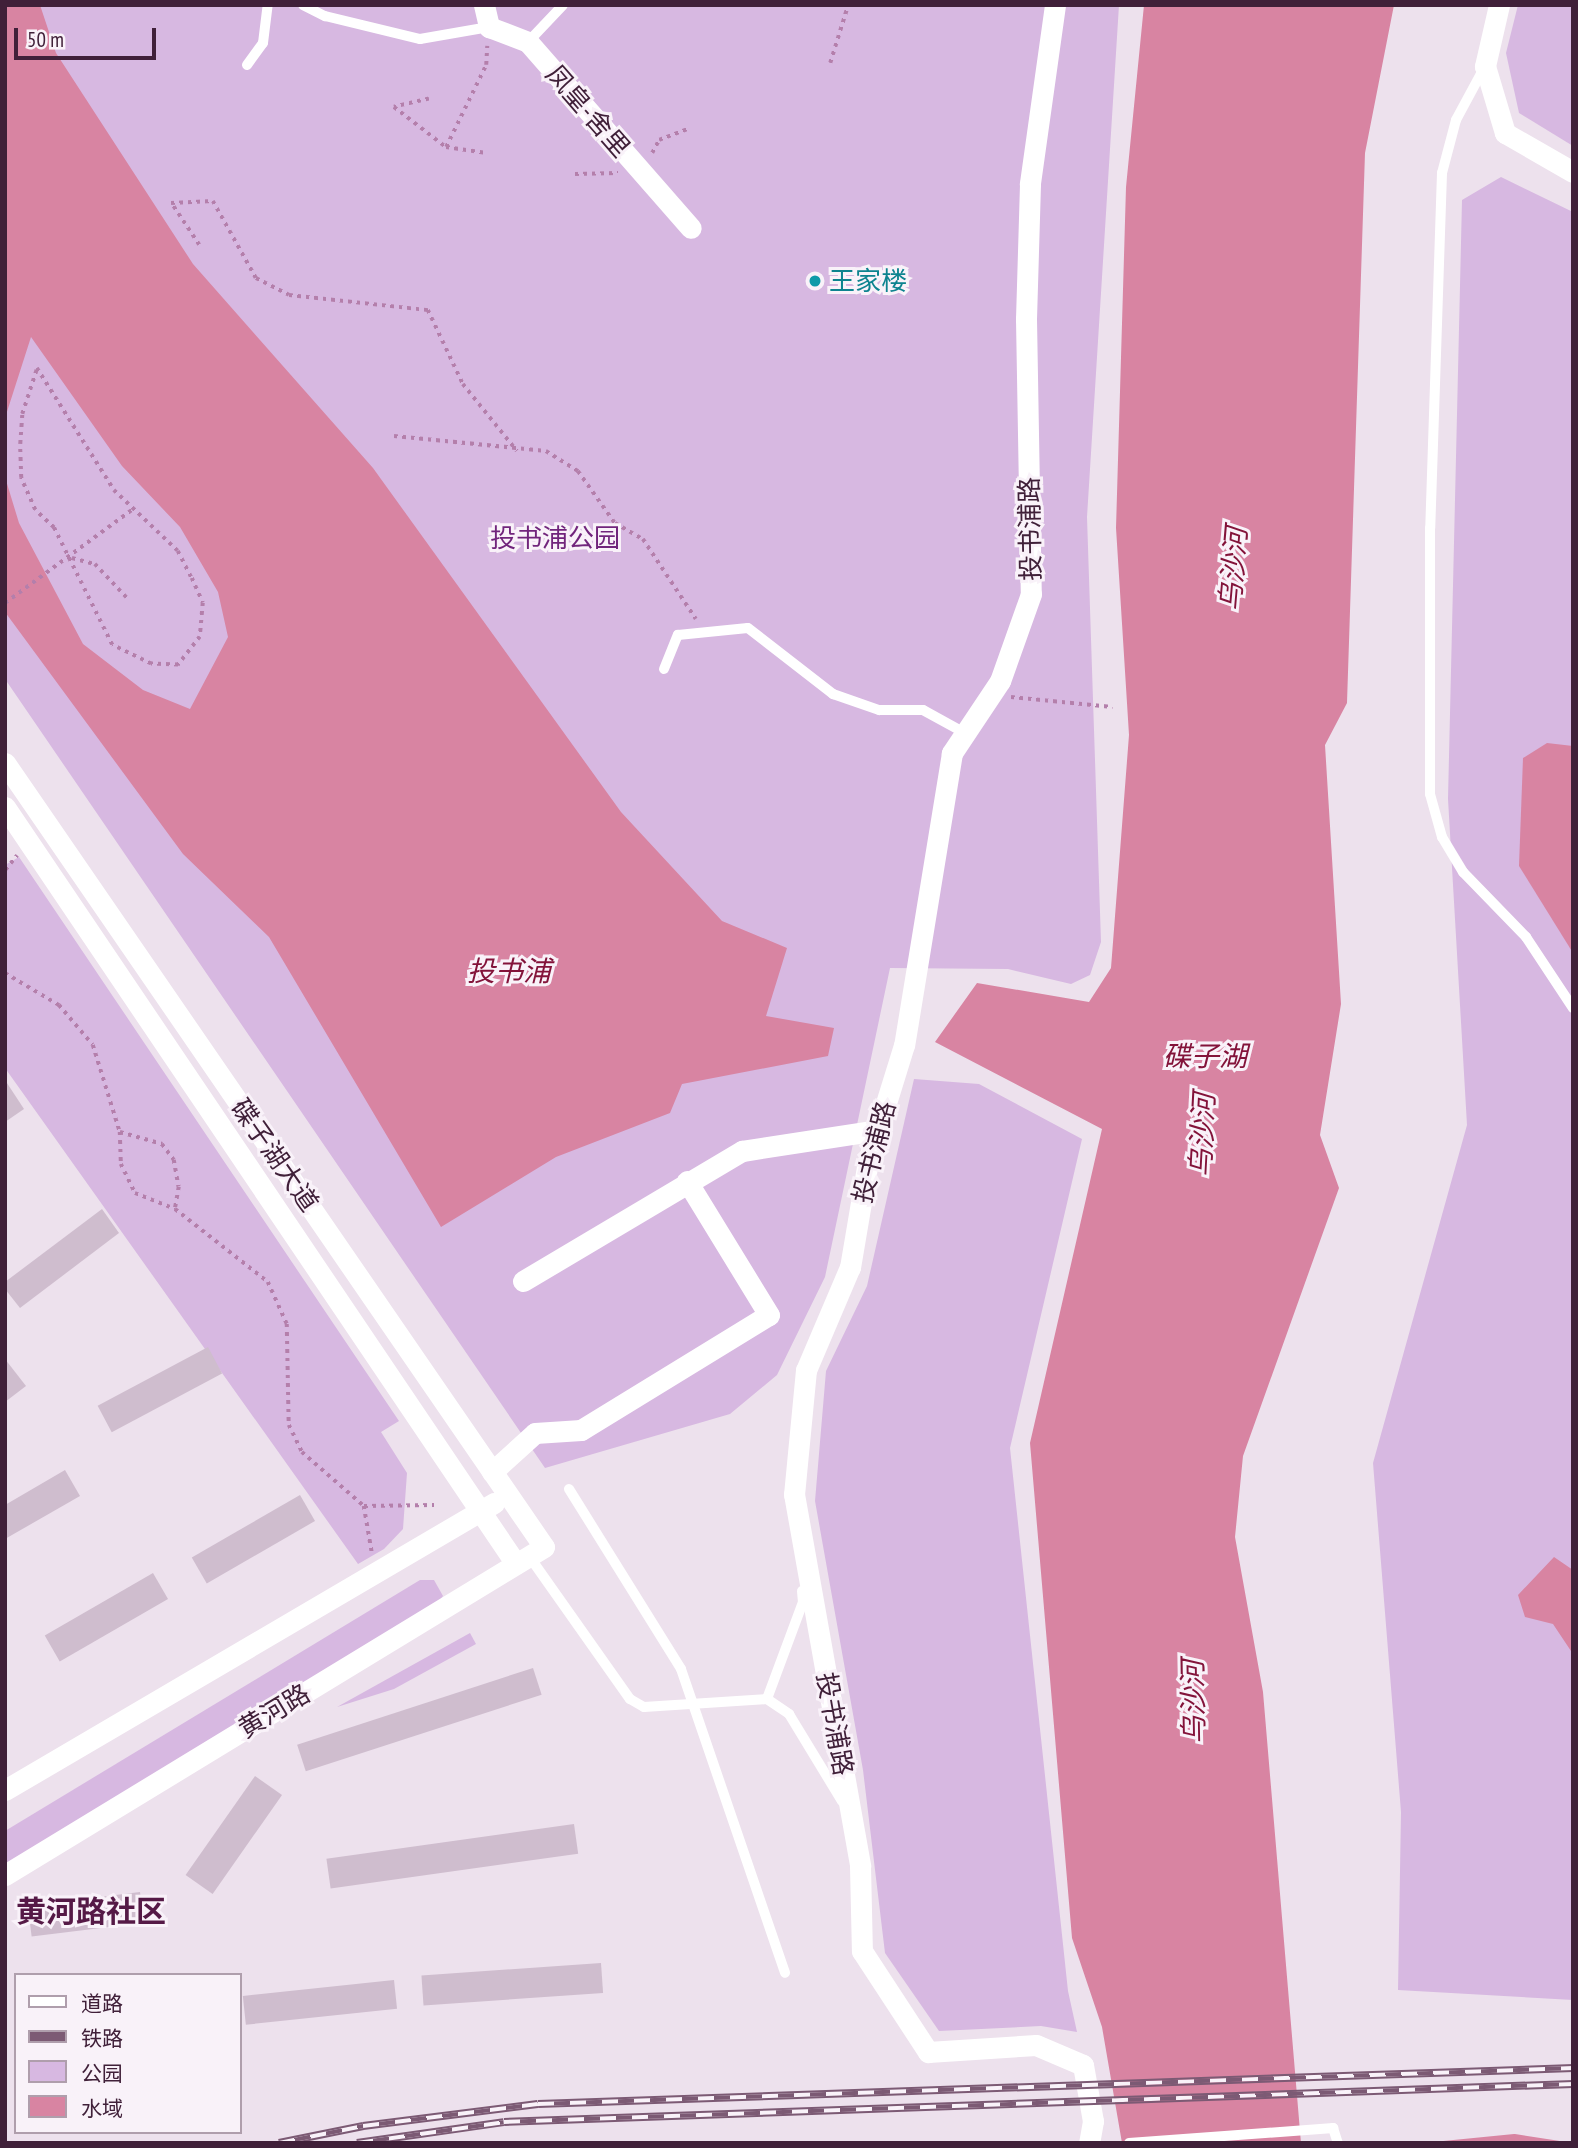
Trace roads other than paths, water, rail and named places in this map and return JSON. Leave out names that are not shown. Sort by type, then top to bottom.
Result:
[{"type":"street","points":[[484,5],[489,27]]},
{"type":"street","name":"投书浦路","points":[[1055,5],[1030,184],[1027,319],[1031,594],[1000,681],[951,753],[904,1045],[877,1130],[850,1267],[806,1370],[794,1494],[860,1866],[862,1951],[928,2052],[1036,2045],[1068,2055],[1083,2064],[1093,2121],[1089,2143]]},
{"type":"street","points":[[1499,5],[1485,66],[1505,133],[1573,172]]},
{"type":"street","name":"凤皇-舍里","points":[[489,27],[528,42],[691,228]]},
{"type":"street","name":"碟子湖大道","points":[[5,763],[508,1494],[529,1556]]},
{"type":"street","name":"碟子湖大道","points":[[5,807],[481,1510],[529,1556]]},
{"type":"street","points":[[523,1281],[687,1181],[742,1151],[877,1130]]},
{"type":"street","points":[[492,1472],[535,1433],[581,1430],[769,1315],[687,1181]]},
{"type":"street","points":[[5,1790],[508,1494]]},
{"type":"street","name":"黄河路","points":[[5,1875],[529,1556]]},
{"type":"lane","points":[[247,65],[263,43],[268,5]]},
{"type":"lane","points":[[303,5],[325,16],[420,39],[489,27]]},
{"type":"lane","points":[[528,42],[563,5]]},
{"type":"lane","points":[[1485,66],[1456,120],[1442,173],[1430,528],[1430,794],[1442,837],[1463,872],[1526,937],[1573,1008]]},
{"type":"lane","points":[[664,669],[678,635],[748,628],[833,694],[879,710],[923,710],[965,733]]},
{"type":"lane","points":[[569,1489],[681,1669],[785,1973]]},
{"type":"lane","points":[[767,1699],[803,1602],[794,1494]]},
{"type":"lane","points":[[529,1556],[631,1699],[644,1707],[767,1699],[789,1714],[851,1814]]},
{"type":"lane","points":[[1129,2143],[1333,2128],[1338,2143]]},
{"type":"water","name":"投书浦","points":[[5,5],[40,5],[56,53],[193,264],[373,468],[621,812],[722,921],[787,948],[766,1016],[834,1028],[828,1056],[682,1084],[670,1113],[556,1157],[441,1227],[269,937],[183,854],[5,612],[5,477],[19,523],[83,644],[143,690],[190,709],[228,637],[218,592],[180,527],[122,466],[31,337],[5,418]]},
{"type":"water","name":"碟子湖","points":[[1144,5],[1394,5],[1365,153],[1347,703],[1325,745],[1341,1004],[1320,1135],[1339,1188],[1243,1456],[1235,1537],[1263,1692],[1301,2143],[1122,2143],[1102,2027],[1072,1938],[1030,1443],[1102,1129],[935,1042],[977,983],[1089,1002],[1111,968],[1129,735],[1116,528],[1126,187]]},
{"type":"water","points":[[1547,743],[1573,746],[1573,953],[1519,866],[1523,758]]},
{"type":"water","points":[[1554,1557],[1573,1570],[1573,1654],[1553,1624],[1525,1617],[1518,1595]]},
{"type":"water","points":[[1514,2134],[1573,2143],[1423,2143]]},
{"type":"railway","points":[[279,2143],[363,2126],[538,2104],[1573,2068]]},
{"type":"railway","points":[[357,2143],[504,2122],[1573,2084]]},
{"type":"place","name":"王家楼","points":[[815,281]]},
{"type":"district","name":"黄河路社区","points":[[91,1911]]},
{"type":"park label","name":"投书浦公园","points":[[555,538]]},
{"type":"water label","name":"乌沙河","points":[[1233,569]]},
{"type":"water label","name":"乌沙河","points":[[1202,1135]]},
{"type":"water label","name":"乌沙河","points":[[1193,1702]]}]
